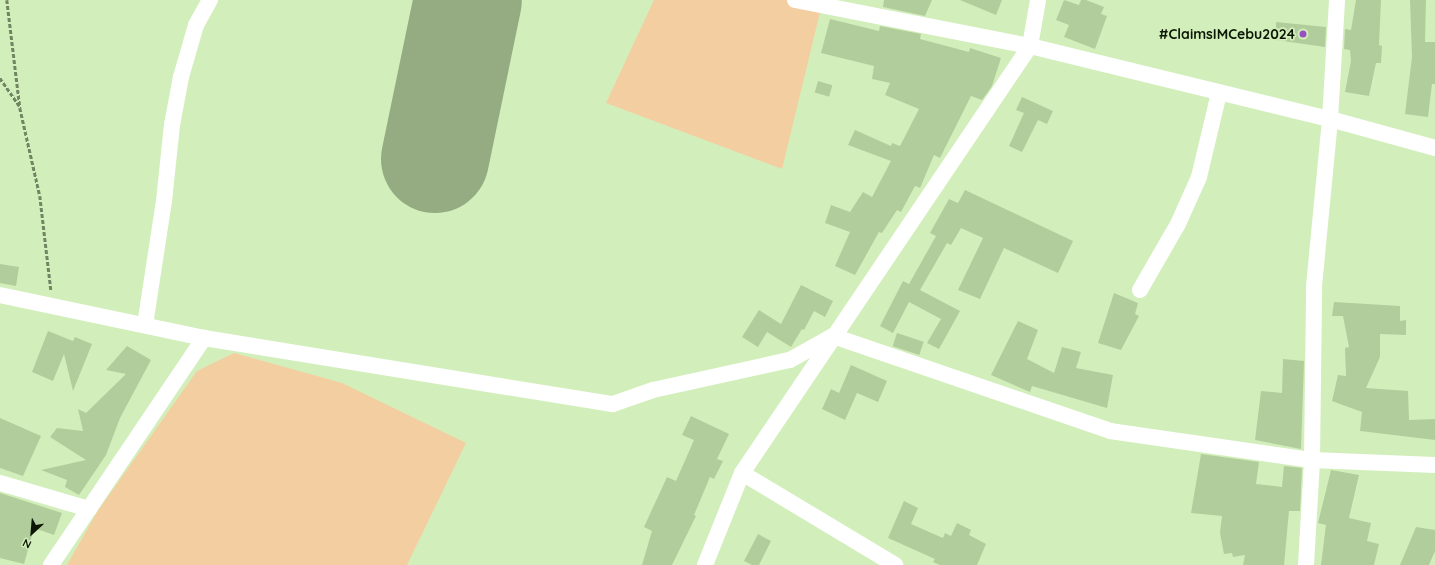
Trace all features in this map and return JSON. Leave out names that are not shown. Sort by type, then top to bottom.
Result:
[{"type":"street","points":[[145,326],[164,201],[172,125],[181,77],[196,25],[210,0]]},
{"type":"street","points":[[795,0],[1030,46],[1330,119],[1435,148]]},
{"type":"street","points":[[705,565],[742,473],[832,336],[1030,46],[1038,0]]},
{"type":"street","points":[[1306,565],[1312,460],[1314,286],[1330,119],[1337,0]]},
{"type":"street","points":[[1140,290],[1178,224],[1199,177],[1219,92]]},
{"type":"street","points":[[0,295],[53,304],[145,326],[204,338],[613,404],[653,390],[790,360],[832,336],[1110,430],[1312,460],[1435,465]]},
{"type":"street","points":[[51,565],[204,338]]},
{"type":"street","points":[[742,473],[895,565]]},
{"type":"street","points":[[0,483],[89,509]]},
{"type":"path","points":[[7,0],[20,108],[40,196],[53,304]]},
{"type":"path","points":[[0,78],[20,108]]},
{"type":"shaded area","points":[[654,0],[823,0],[782,169],[606,103]]},
{"type":"shaded area","points":[[234,353],[342,383],[466,443],[407,565],[67,565],[97,512],[197,371]]},
{"type":"building","points":[[884,0],[932,0],[925,16],[883,7]]},
{"type":"building","points":[[960,0],[1002,0],[996,15]]},
{"type":"building","points":[[1064,0],[1079,5],[1081,0],[1086,0],[1104,7],[1101,14],[1107,16],[1095,49],[1064,37],[1069,25],[1056,20]]},
{"type":"building","points":[[1356,0],[1381,0],[1379,45],[1382,46],[1381,63],[1376,63],[1369,96],[1345,92],[1351,61],[1350,50],[1344,49],[1345,29],[1351,30]]},
{"type":"building","points":[[1410,0],[1426,0],[1425,42],[1435,42],[1435,84],[1432,84],[1428,117],[1405,114],[1412,57]]},
{"type":"building","points":[[830,19],[879,31],[880,26],[921,34],[920,39],[969,52],[970,48],[1001,58],[992,86],[982,100],[971,96],[940,158],[934,155],[920,188],[915,186],[901,212],[897,210],[882,233],[879,232],[855,275],[835,266],[850,232],[825,223],[831,205],[850,212],[863,192],[872,197],[891,161],[848,145],[855,130],[891,146],[892,143],[900,146],[919,109],[885,95],[890,83],[872,79],[874,66],[821,53]]},
{"type":"building","name":"#ClaimsIMCebu2024","points":[[1276,22],[1326,27],[1325,47],[1276,40]]},
{"type":"building","points":[[818,81],[832,85],[829,97],[815,93]]},
{"type":"building","points":[[1022,97],[1053,111],[1047,124],[1038,120],[1022,152],[1009,146],[1024,113],[1016,110]]},
{"type":"building","points":[[965,190],[1073,241],[1058,273],[1004,248],[980,299],[958,290],[983,238],[961,228],[951,245],[947,243],[920,290],[960,311],[939,349],[927,343],[941,319],[909,302],[893,333],[880,326],[903,281],[909,284],[936,236],[930,233],[949,199],[958,203]]},
{"type":"building","points":[[0,264],[19,267],[16,286],[0,283]]},
{"type":"building","points":[[801,285],[833,301],[825,317],[814,311],[804,330],[802,329],[791,347],[767,332],[758,347],[742,337],[759,310],[781,324]]},
{"type":"building","points":[[1114,293],[1138,303],[1135,314],[1139,316],[1121,350],[1098,343]]},
{"type":"building","points":[[1334,302],[1400,306],[1400,321],[1406,320],[1406,335],[1380,334],[1380,357],[1366,388],[1408,391],[1409,420],[1435,419],[1435,440],[1360,431],[1362,412],[1332,401],[1338,375],[1346,376],[1345,348],[1349,347],[1343,316],[1332,316]]},
{"type":"building","points":[[1018,321],[1038,330],[1027,359],[1054,373],[1062,347],[1081,352],[1076,368],[1113,375],[1107,408],[1032,386],[1030,392],[991,375]]},
{"type":"building","points":[[48,331],[73,341],[75,337],[92,344],[73,391],[64,354],[53,381],[32,372]]},
{"type":"building","points":[[897,333],[924,342],[919,355],[893,346]]},
{"type":"building","points":[[127,346],[151,360],[120,418],[106,455],[79,495],[65,487],[67,480],[41,470],[86,460],[50,437],[57,428],[83,431],[78,409],[86,413],[126,374],[106,370]]},
{"type":"building","points":[[1283,359],[1304,361],[1301,449],[1255,440],[1261,391],[1282,393]]},
{"type":"building","points":[[851,365],[887,381],[878,402],[857,393],[845,420],[822,409],[831,389],[839,393]]},
{"type":"building","points":[[691,416],[729,434],[717,459],[723,461],[714,479],[710,477],[694,515],[696,516],[672,565],[642,565],[652,531],[644,527],[667,477],[676,481],[694,440],[682,435]]},
{"type":"building","points":[[0,418],[41,436],[23,476],[0,468]]},
{"type":"building","points":[[1201,454],[1259,462],[1256,484],[1282,487],[1284,466],[1302,468],[1300,511],[1289,511],[1284,565],[1243,565],[1245,555],[1233,557],[1232,553],[1224,554],[1220,533],[1222,516],[1191,513]]},
{"type":"building","points":[[1331,470],[1359,475],[1349,518],[1371,523],[1367,541],[1379,544],[1374,565],[1321,565],[1326,525],[1318,523]]},
{"type":"building","points":[[0,493],[62,513],[54,535],[34,528],[24,564],[0,558]]},
{"type":"building","points":[[904,501],[918,508],[911,524],[943,538],[945,533],[951,536],[957,523],[971,530],[969,535],[986,544],[977,565],[940,565],[933,562],[935,559],[888,538]]},
{"type":"building","points":[[1416,527],[1435,530],[1435,551],[1429,565],[1400,565]]},
{"type":"building","points":[[758,534],[771,541],[759,565],[752,565],[744,561]]},
{"type":"runway","points":[[435,159],[468,0]]},
{"type":"place","name":"#ClaimsIMCebu2024","points":[[1303,34]]}]
